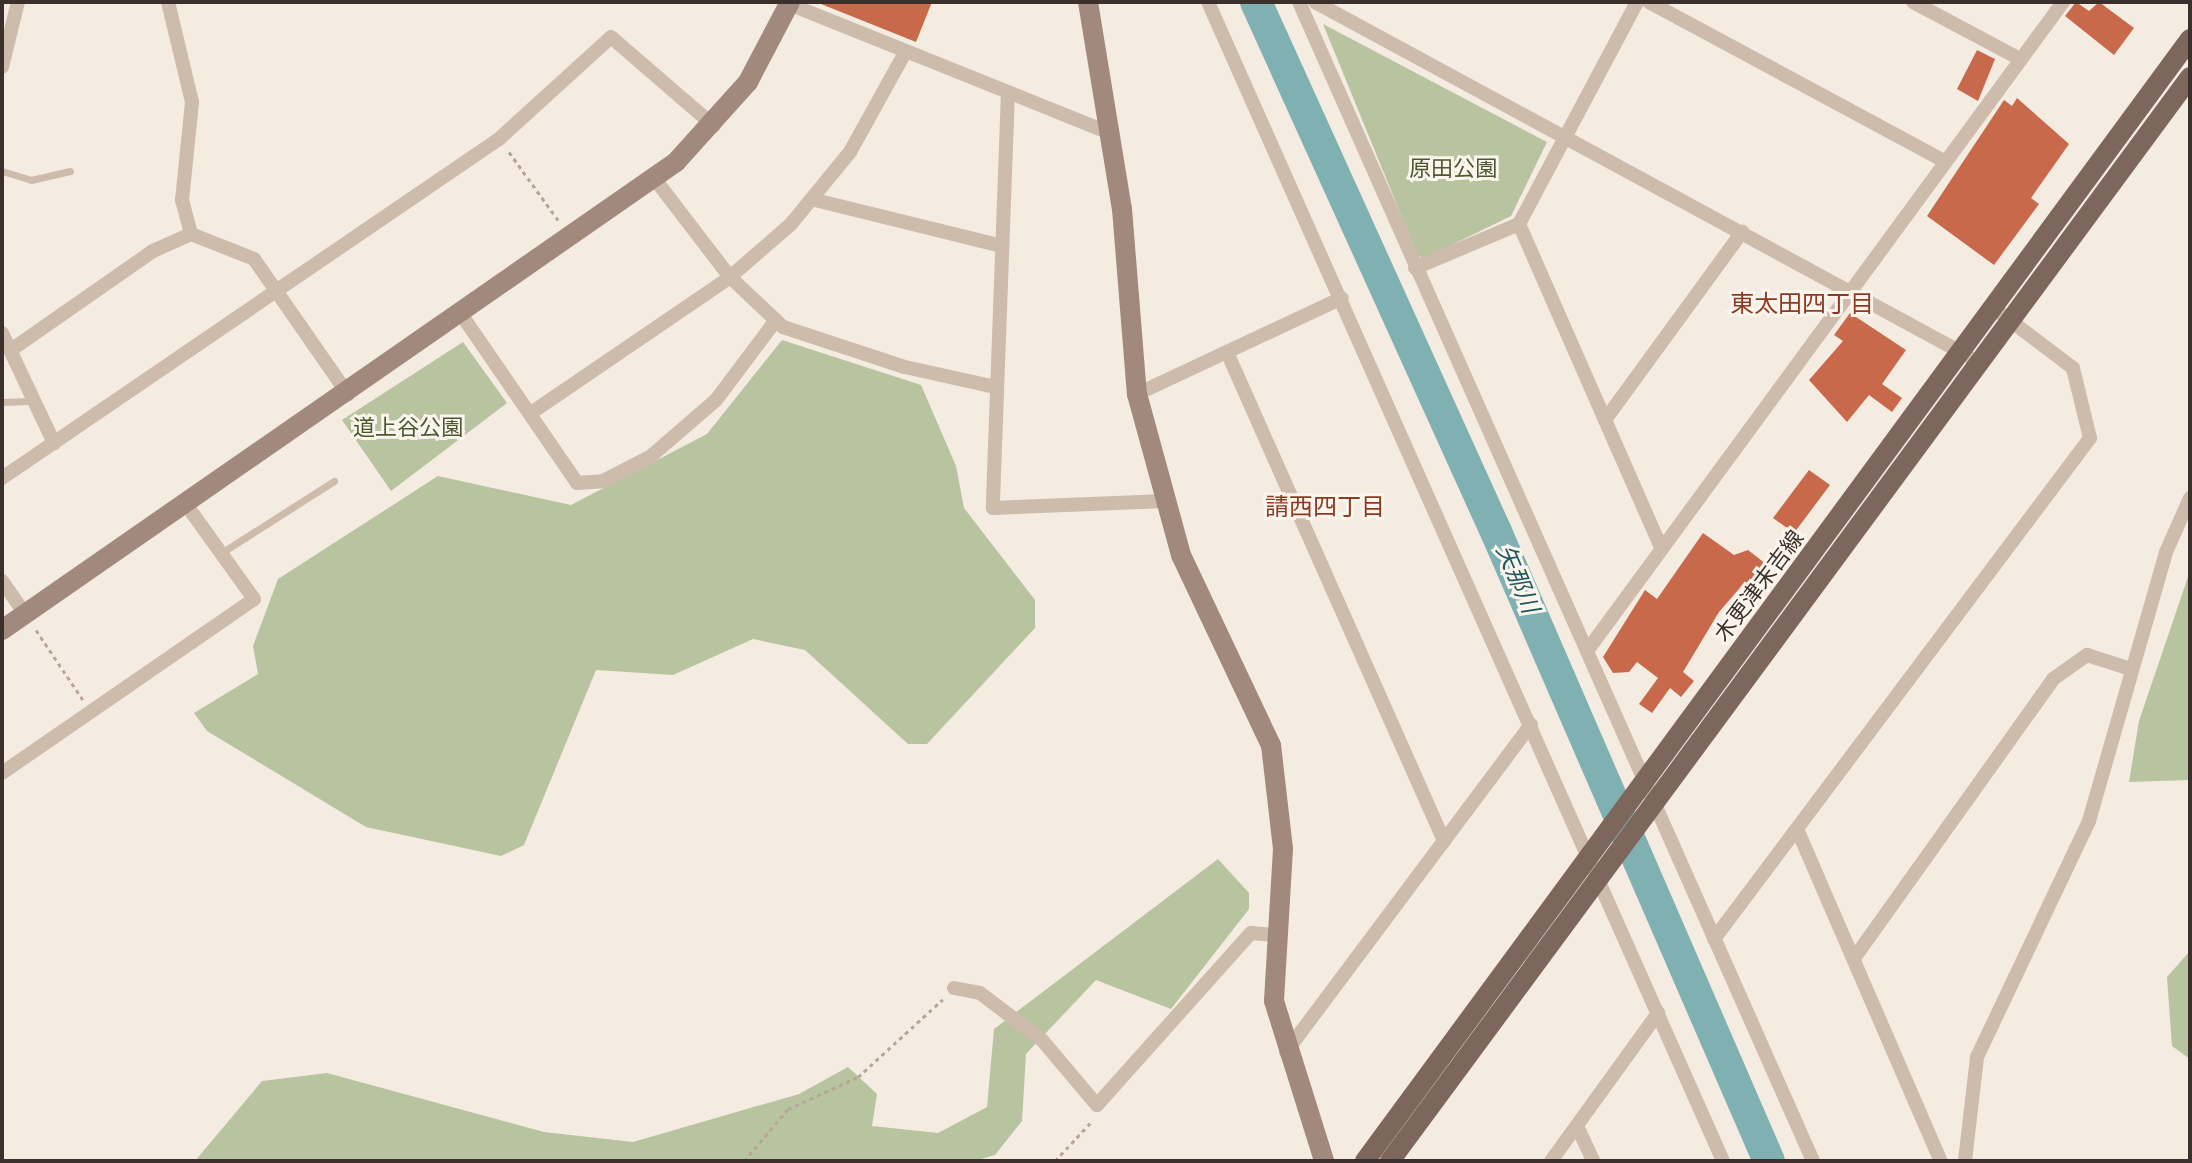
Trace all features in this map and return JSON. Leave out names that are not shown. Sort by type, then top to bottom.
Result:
[{"type":"main road","name":"木更津末吉線","points":[[1390,1161],[1599,877],[2002,315],[2190,39]]},
{"type":"main road","name":"木更津末吉線","points":[[2002,315],[2190,77]]},
{"type":"main road","name":"木更津末吉線","points":[[1365,1161],[1644,780],[1971,358]]},
{"type":"street","points":[[2,67],[18,2]]},
{"type":"street","points":[[168,2],[192,102],[182,200],[191,234]]},
{"type":"street","points":[[1088,2],[1110,133],[1137,394],[1165,501],[1187,569],[1271,745],[1283,849],[1274,935],[1274,1001],[1286,1052],[1324,1161]]},
{"type":"street","points":[[1208,2],[1589,853],[1723,1161]]},
{"type":"street","points":[[1299,2],[1813,1161]]},
{"type":"street","points":[[1315,2],[1971,358]]},
{"type":"street","points":[[1415,268],[1519,224],[1637,2]]},
{"type":"street","points":[[1649,2],[1944,161]]},
{"type":"street","points":[[1913,2],[2020,59]]},
{"type":"street","points":[[1587,651],[1848,289],[2063,2]]},
{"type":"street","points":[[2,630],[348,394],[654,178],[714,126],[767,52],[788,3],[1110,133]]},
{"type":"street","points":[[2,478],[499,139],[611,37],[714,126]]},
{"type":"street","points":[[531,413],[730,277],[815,200],[906,51]]},
{"type":"street","points":[[1008,92],[998,245],[993,508],[1165,501]]},
{"type":"street","points":[[654,178],[730,277],[776,320],[833,346],[995,387]]},
{"type":"street","points":[[815,200],[998,245]]},
{"type":"street","points":[[1519,224],[1661,547]]},
{"type":"street","points":[[1605,420],[1742,232]]},
{"type":"street","points":[[11,350],[153,251],[191,234],[254,259],[348,394]]},
{"type":"street","points":[[1137,394],[1342,298]]},
{"type":"street","points":[[461,314],[577,483],[603,481],[650,457],[716,400],[776,320]]},
{"type":"street","points":[[1714,939],[2090,438],[2073,368],[2002,315]]},
{"type":"street","points":[[2,333],[29,401],[54,443]]},
{"type":"street","points":[[1227,352],[1444,841]]},
{"type":"street","points":[[1965,1161],[1977,1057],[2089,821],[2131,669],[2190,498]]},
{"type":"street","points":[[2,773],[254,599],[185,503]]},
{"type":"street","points":[[2,581],[25,614]]},
{"type":"street","points":[[1855,957],[2053,679],[2087,655],[2131,669]]},
{"type":"street","points":[[1286,1052],[1531,725]]},
{"type":"street","points":[[1797,829],[1941,1161]]},
{"type":"street","points":[[954,988],[980,993],[1042,1040],[1097,1105],[1251,933],[1274,935]]},
{"type":"street","points":[[1551,1161],[1658,1013]]},
{"type":"street","points":[[1577,1126],[1593,1161]]},
{"type":"lane","points":[[2,171],[31,180],[70,171]]},
{"type":"lane","points":[[2,402],[29,401]]},
{"type":"lane","points":[[221,553],[334,481]]},
{"type":"path","points":[[499,139],[571,237]]},
{"type":"path","points":[[25,614],[91,712]]},
{"type":"path","points":[[744,1161],[788,1109],[858,1077],[954,988]]},
{"type":"path","points":[[1055,1161],[1091,1127],[1097,1105]]},
{"type":"green space","name":"原田公園","points":[[1323,24],[1547,142],[1511,216],[1423,259],[1417,254]]},
{"type":"green space","points":[[782,340],[921,385],[956,466],[964,508],[1035,600],[1035,628],[927,744],[908,744],[805,650],[753,639],[673,675],[596,670],[524,845],[501,856],[366,827],[207,731],[194,713],[258,674],[253,646],[278,579],[438,476],[571,505],[707,434]]},
{"type":"green space","name":"道上谷公園","points":[[463,342],[507,403],[391,491],[342,420]]},
{"type":"green space","points":[[2190,571],[2190,780],[2129,782],[2139,721]]},
{"type":"green space","points":[[1218,859],[1249,893],[1249,909],[1171,1009],[1096,980],[1026,1054],[1022,1121],[995,1155],[974,1161],[195,1161],[262,1081],[327,1073],[544,1132],[633,1142],[799,1094],[848,1067],[877,1094],[872,1126],[938,1133],[987,1107],[994,1029]]},
{"type":"green space","points":[[2190,951],[2190,1059],[2172,1046],[2167,977]]},
{"type":"building","points":[[816,2],[932,2],[916,42]]},
{"type":"building","points":[[2076,2],[2089,11],[2099,2],[2134,28],[2114,55],[2065,16]]},
{"type":"building","points":[[1977,50],[1995,59],[1978,101],[1957,89]]},
{"type":"building","points":[[2017,98],[2069,144],[2031,198],[2039,204],[1994,265],[1927,216],[2004,100],[2012,106]]},
{"type":"building","points":[[1850,313],[1906,350],[1882,384],[1902,398],[1892,412],[1869,395],[1847,422],[1809,380],[1843,341],[1834,335]]},
{"type":"building","points":[[1809,470],[1830,485],[1794,533],[1773,518]]},
{"type":"building","points":[[1703,533],[1734,555],[1748,550],[1766,564],[1767,574],[1756,590],[1745,582],[1719,612],[1683,672],[1694,681],[1681,697],[1670,688],[1652,713],[1639,704],[1658,678],[1637,662],[1629,672],[1613,673],[1603,657],[1645,590],[1657,599]]},
{"type":"waterway","name":"矢那川","points":[[1256,2],[1497,534],[1769,1161]]},
{"type":"district","name":"東太田四丁目","points":[[1802,305]]},
{"type":"district","name":"請西四丁目","points":[[1325,508]]}]
